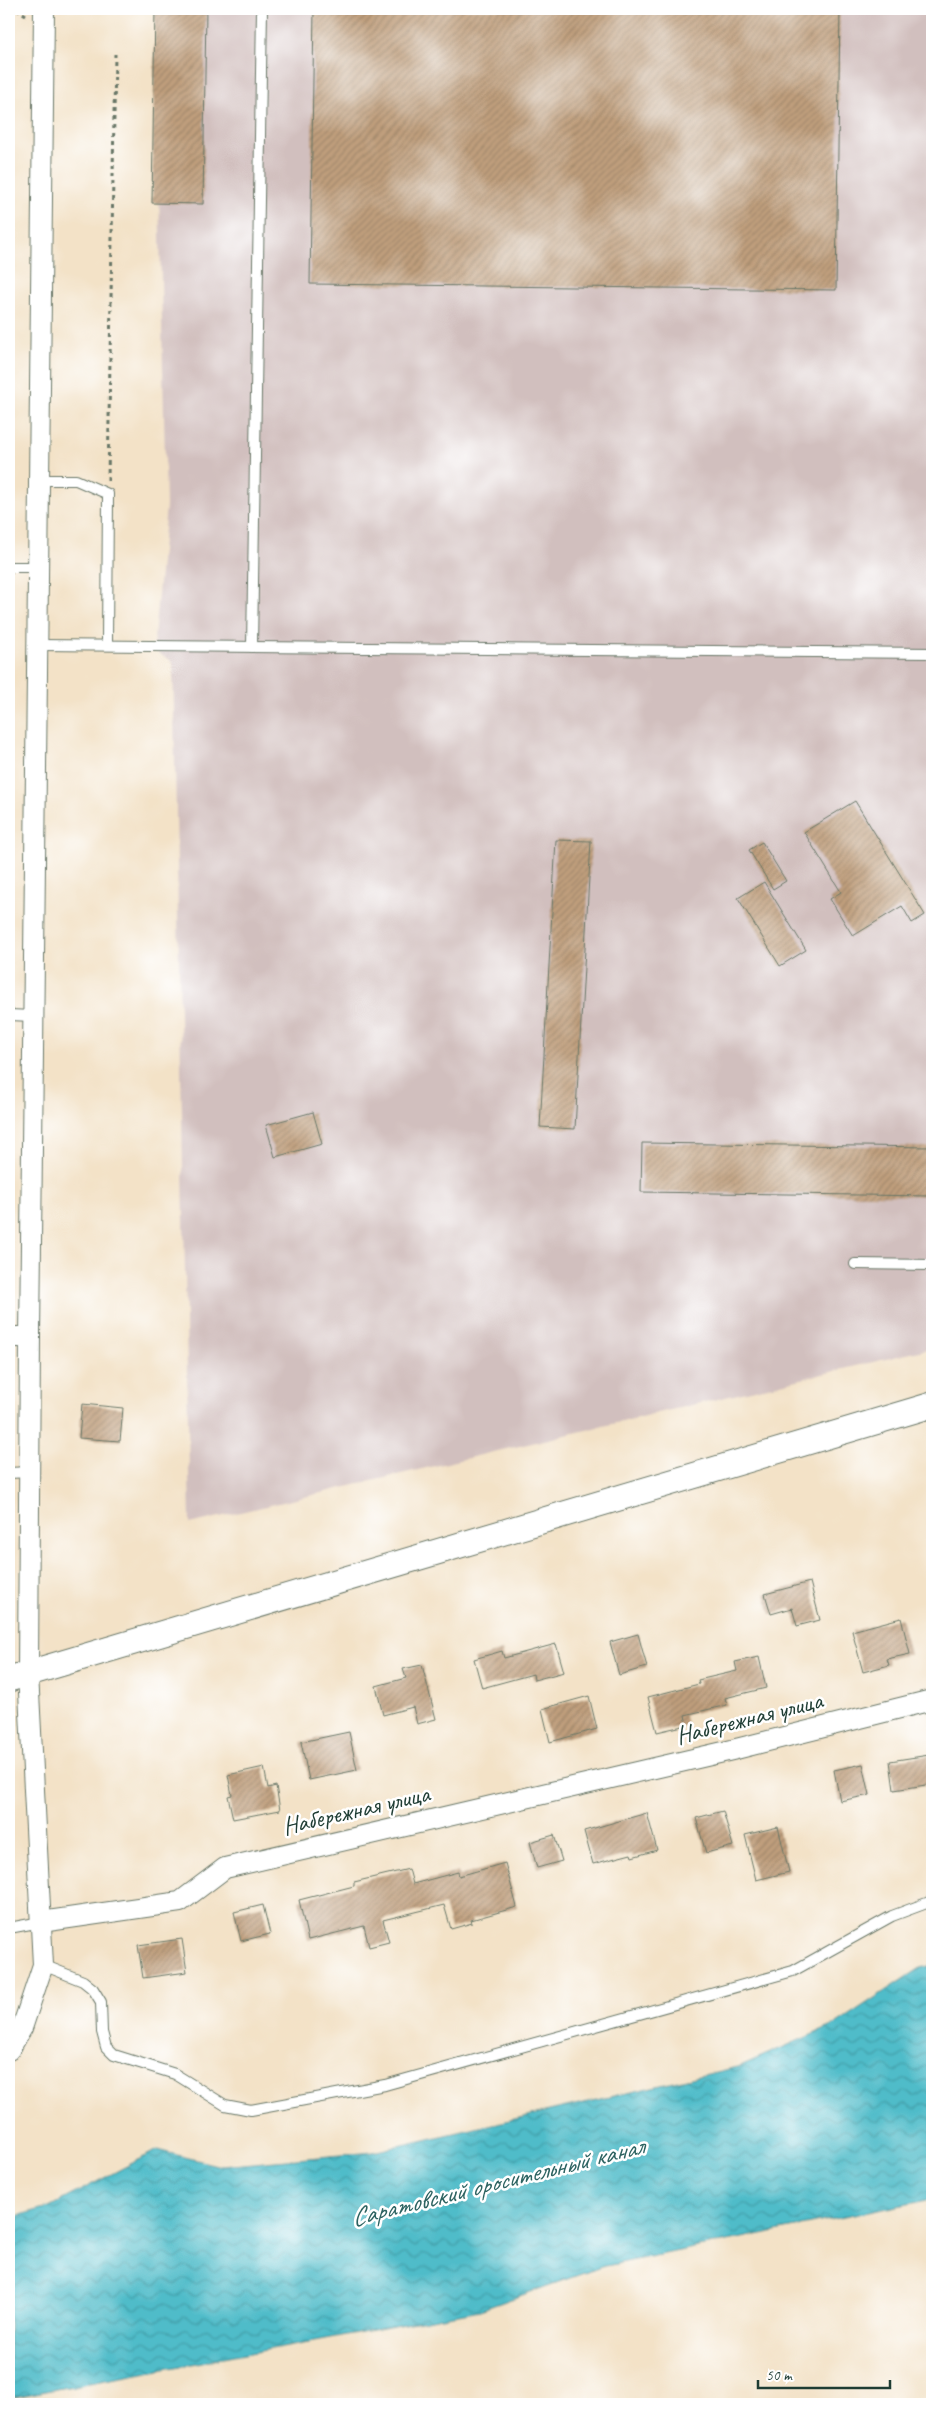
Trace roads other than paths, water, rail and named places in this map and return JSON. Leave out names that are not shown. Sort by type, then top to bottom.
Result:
[{"type":"street","points":[[9,2050],[22,2028],[43,1965],[41,1922],[18,1676],[29,1472],[44,9]]},
{"type":"street","points":[[9,1337],[30,1337]]},
{"type":"street","points":[[18,1676],[932,1405]]},
{"type":"street","name":"Набережная улица","points":[[41,1922],[180,1902],[225,1868],[732,1750],[932,1700]]},
{"type":"lane","points":[[252,647],[262,9]]},
{"type":"lane","points":[[39,480],[76,480],[108,494],[107,646]]},
{"type":"lane","points":[[9,567],[38,567]]},
{"type":"lane","points":[[37,645],[932,653]]},
{"type":"lane","points":[[9,1015],[33,1016]]},
{"type":"lane","points":[[855,1264],[932,1265]]},
{"type":"lane","points":[[9,1473],[29,1472]]},
{"type":"lane","points":[[43,1965],[83,1981],[93,1989],[100,2002],[102,2032],[106,2046],[114,2055],[175,2074],[225,2105],[251,2110],[385,2084],[794,1971],[892,1916],[932,1901]]},
{"type":"lane","points":[[9,1928],[41,1922]]},
{"type":"water","name":"Саратовский оросительный канал","points":[[932,1965],[932,2199],[601,2267],[480,2310],[9,2398],[9,2218],[49,2207],[157,2150],[221,2166],[373,2152],[738,2067],[834,2025],[918,1969]]}]
